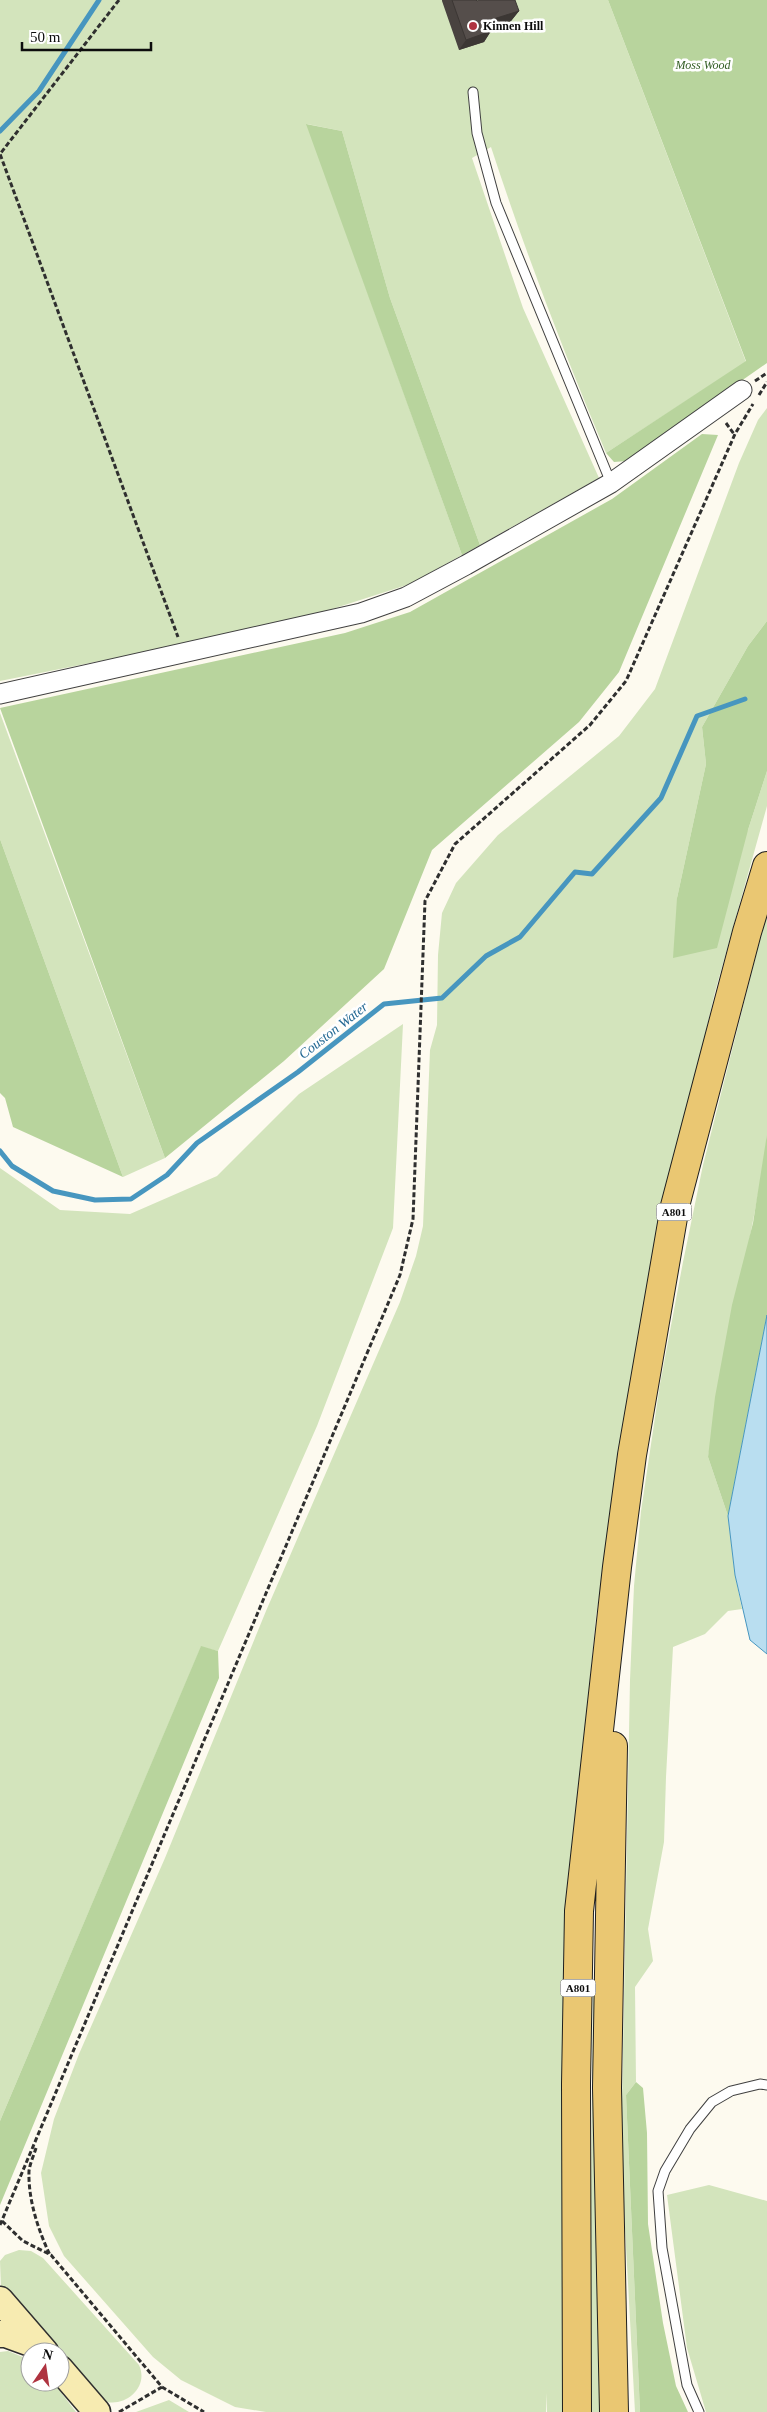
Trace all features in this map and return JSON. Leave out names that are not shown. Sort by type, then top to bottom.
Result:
[{"type":"main road","name":"A801","points":[[577,2412],[576,2084],[579,1911],[617,1567],[632,1455],[675,1206],[747,932],[767,866]]},
{"type":"main road","name":"A801","points":[[614,2412],[607,2088],[617,1567]]},
{"type":"main road","points":[[611,2288],[621,2310],[626,2412]]},
{"type":"main road","points":[[0,2300],[37,2342]]},
{"type":"main road","points":[[0,2334],[6,2334],[26,2342]]},
{"type":"main road","points":[[70,2381],[97,2412]]},
{"type":"street","points":[[0,694],[361,613],[406,597],[611,483],[742,390]]},
{"type":"lane","points":[[473,92],[477,133],[496,203],[611,483]]},
{"type":"lane","points":[[699,2412],[687,2385],[662,2248],[658,2191],[665,2171],[690,2129],[712,2102],[731,2090],[760,2084],[767,2086]]},
{"type":"path","points":[[119,0],[0,154],[167,610],[185,653]]},
{"type":"path","points":[[51,2255],[23,2241],[1,2223],[400,1275],[413,1219],[425,901],[455,844],[590,726],[626,681],[735,434],[767,382]]},
{"type":"path","points":[[39,2135],[29,2170],[32,2198],[40,2232],[51,2255],[162,2387],[204,2412]]},
{"type":"path","points":[[119,2412],[162,2387]]},
{"type":"green space","points":[[0,0],[608,0],[746,362],[606,453],[575,378],[517,225],[491,147],[472,158],[523,308],[599,478],[480,545],[390,298],[342,131],[307,124],[462,555],[410,584],[326,611],[180,645],[0,681]]},
{"type":"green space","name":"Moss Wood","points":[[608,0],[767,0],[767,363],[627,461],[614,462],[606,453],[746,361]]},
{"type":"green space","points":[[306,124],[342,131],[390,298],[480,545],[462,555]]},
{"type":"green space","points":[[767,408],[767,621],[748,646],[702,727],[706,764],[677,898],[748,830],[767,771],[767,806],[715,992],[668,1194],[628,1397],[596,1617],[579,1793],[564,2412],[547,2412],[546,2393],[546,2412],[266,2412],[235,2407],[181,2380],[153,2357],[64,2256],[49,2226],[41,2173],[54,2119],[79,2054],[165,1858],[266,1611],[400,1302],[416,1256],[423,1226],[430,1050],[437,1025],[438,955],[442,913],[456,883],[498,835],[619,736],[655,689],[739,463],[758,420]]},
{"type":"green space","points":[[702,434],[718,435],[619,672],[579,722],[432,850],[384,969],[284,1061],[165,1158],[0,708],[345,633],[410,612],[612,499]]},
{"type":"green space","points":[[767,621],[767,771],[748,830],[717,948],[673,958],[677,898],[706,764],[702,727],[748,646]]},
{"type":"green space","points":[[0,713],[165,1158],[123,1177],[0,839]]},
{"type":"green space","points":[[0,839],[123,1177],[13,1127],[5,1098],[0,1093]]},
{"type":"green space","points":[[767,912],[767,1134],[764,1163],[708,1457],[728,1516],[735,1575],[742,1609],[728,1611],[705,1634],[673,1647],[664,1842],[648,1929],[653,1961],[635,1987],[636,2082],[626,2095],[640,2412],[635,2412],[621,2154],[630,1680],[634,1586],[641,1511],[660,1384],[683,1262],[703,1165]]},
{"type":"green space","points":[[403,1024],[393,1228],[317,1426],[218,1651],[201,1647],[0,2121],[0,1168],[60,1210],[130,1214],[217,1176],[299,1094]]},
{"type":"green space","points":[[767,1134],[767,1315],[728,1516],[708,1457],[715,1397],[732,1305],[753,1223]]},
{"type":"green space","points":[[201,1646],[218,1651],[219,1678],[0,2205],[0,2121]]},
{"type":"green space","points":[[593,1980],[598,1982],[595,2161],[600,2412],[589,2412]]},
{"type":"green space","points":[[636,2082],[643,2088],[647,2133],[648,2224],[663,2323],[676,2386],[688,2412],[640,2412],[626,2095]]},
{"type":"green space","points":[[709,2185],[767,2201],[767,2412],[706,2412],[687,2348],[667,2195]]},
{"type":"green space","points":[[19,2250],[31,2251],[43,2258],[139,2365],[141,2382],[132,2395],[125,2400],[117,2402],[101,2400],[70,2362],[70,2342],[54,2342],[1,2288],[0,2261],[5,2255]]},
{"type":"green space","points":[[8,2351],[20,2356],[20,2392],[61,2392],[76,2412],[0,2412],[0,2352]]},
{"type":"green space","points":[[169,2400],[189,2412],[136,2412]]},
{"type":"water","points":[[767,1315],[767,1654],[750,1640],[735,1575],[728,1516]]},
{"type":"building","points":[[452,0],[515,0],[519,11],[487,21],[491,31],[466,40]]},
{"type":"waterway","points":[[0,131],[39,91],[99,0]]},
{"type":"waterway","name":"Couston Water","points":[[0,1151],[12,1166],[53,1191],[95,1200],[131,1199],[167,1175],[197,1143],[298,1072],[384,1004],[442,998],[486,956],[520,937],[575,872],[592,874],[661,798],[697,716],[745,699]]},
{"type":"place","name":"Kinnen Hill","points":[[473,26]]}]
